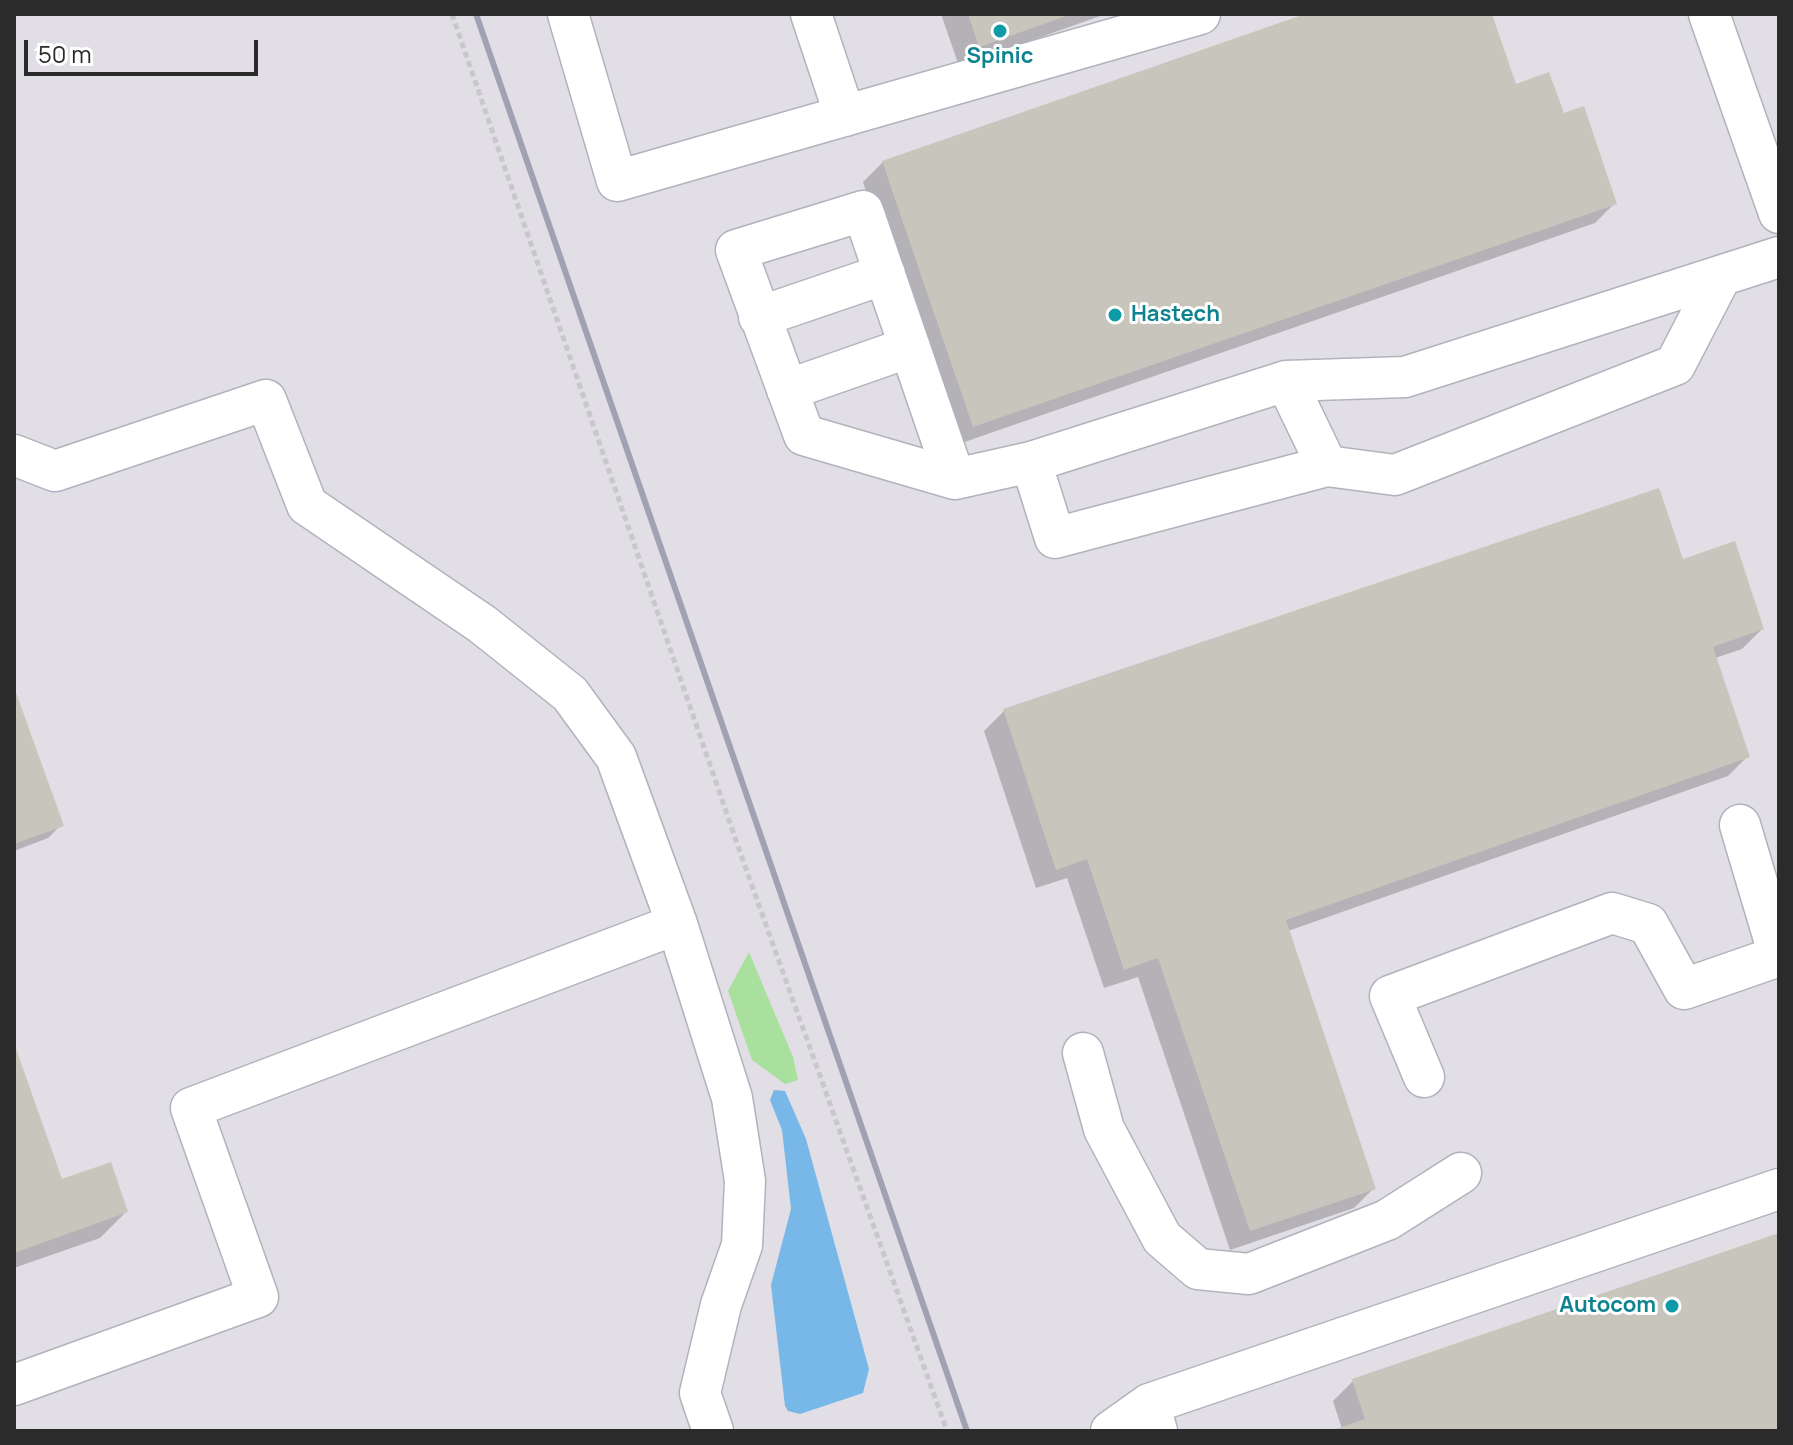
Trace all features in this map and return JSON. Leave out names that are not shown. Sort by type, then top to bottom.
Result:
[{"type":"street","points":[[568,14],[617,181],[1200,14]]},
{"type":"street","points":[[811,14],[845,116]]},
{"type":"street","points":[[1709,14],[1779,213]]},
{"type":"street","points":[[955,479],[863,211],[736,250],[804,435],[955,479],[1031,462],[1286,381],[1405,377],[1779,257]]},
{"type":"street","points":[[759,317],[885,274]]},
{"type":"street","points":[[1031,462],[1055,538],[1327,466],[1395,475],[1675,365],[1721,276]]},
{"type":"street","points":[[787,390],[910,347]]},
{"type":"street","points":[[1286,381],[1327,466]]},
{"type":"street","points":[[14,455],[55,471],[266,400],[307,505],[482,624],[570,694],[616,757],[677,924],[732,1098],[745,1181],[742,1245],[721,1305],[700,1393],[713,1431]]},
{"type":"street","points":[[1424,1077],[1390,996],[1612,913],[1648,924],[1684,989],[1779,956],[1740,825]]},
{"type":"street","points":[[14,1385],[258,1297],[191,1108],[677,924]]},
{"type":"street","points":[[1083,1053],[1104,1129],[1147,1211],[1162,1238],[1198,1269],[1249,1274],[1387,1220],[1461,1173]]},
{"type":"street","points":[[1111,1431],[1779,1189]]},
{"type":"path","points":[[452,14],[741,855],[947,1431]]},
{"type":"shaded area","points":[[14,14],[1779,14],[1779,1431],[14,1431]]},
{"type":"green space","points":[[749,952],[793,1057],[798,1080],[785,1084],[752,1060],[728,991]]},
{"type":"water","points":[[774,1090],[785,1091],[806,1139],[869,1369],[863,1393],[800,1414],[788,1411],[785,1406],[771,1285],[791,1209],[782,1130],[770,1100]]},
{"type":"building","name":"Spinic","points":[[968,14],[1072,14],[979,47]]},
{"type":"building","name":"Hastech","points":[[1305,14],[1492,14],[1516,84],[1549,72],[1564,113],[1584,106],[1617,204],[973,427],[882,161]]},
{"type":"building","points":[[1659,488],[1683,559],[1735,541],[1764,629],[1713,647],[1750,757],[1286,920],[1376,1189],[1250,1231],[1158,958],[1124,970],[1087,859],[1056,870],[1003,709]]},
{"type":"building","points":[[14,687],[64,826],[14,844]]},
{"type":"building","points":[[14,1043],[62,1179],[111,1162],[128,1212],[14,1253]]},
{"type":"building","name":"Autocom","points":[[1779,1233],[1779,1431],[1330,1431],[1365,1419],[1352,1379]]},
{"type":"railway","points":[[476,14],[967,1431]]},
{"type":"place","name":"Spinic","points":[[1000,31]]},
{"type":"place","name":"Hastech","points":[[1115,315]]},
{"type":"place","name":"Autocom","points":[[1672,1306]]}]
